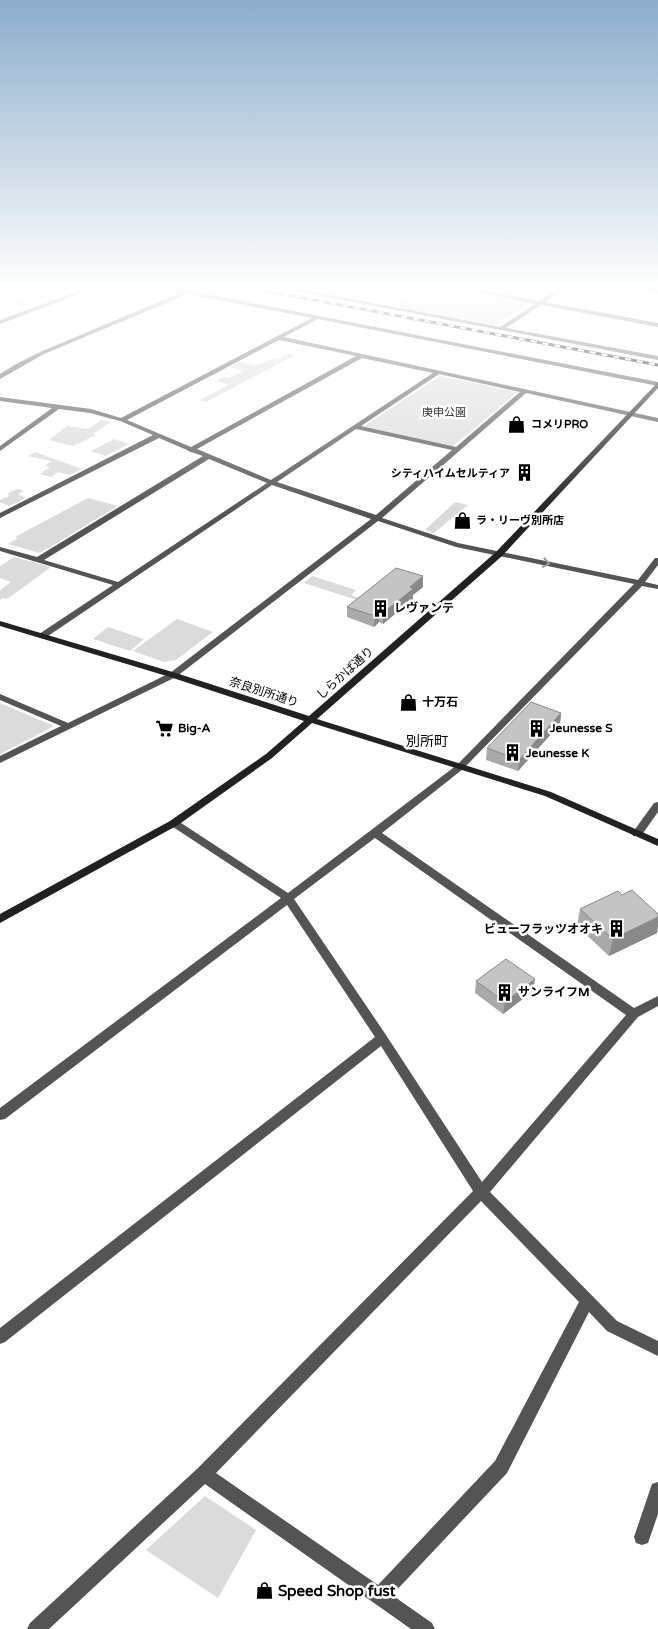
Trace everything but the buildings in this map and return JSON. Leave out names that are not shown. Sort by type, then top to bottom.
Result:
[{"type":"street","points":[[0,377],[26,361]]},
{"type":"street","points":[[122,420],[235,361]]},
{"type":"street","points":[[190,450],[352,361]]},
{"type":"street","points":[[390,361],[658,420]]},
{"type":"street","points":[[541,361],[658,384]]},
{"type":"street","points":[[42,636],[438,372]]},
{"type":"street","name":"しらかば通り","points":[[0,919],[174,823],[245,775],[311,720],[498,554],[658,384]]},
{"type":"street","points":[[0,760],[173,675],[377,518],[525,391]]},
{"type":"street","points":[[0,399],[92,411],[122,420],[272,484],[456,545],[658,587]]},
{"type":"street","points":[[0,449],[59,406]]},
{"type":"street","points":[[355,427],[456,449]]},
{"type":"street","points":[[0,516],[156,436]]},
{"type":"street","points":[[38,560],[207,457]]},
{"type":"street","points":[[0,549],[118,584]]},
{"type":"street","points":[[0,1115],[375,833],[460,766],[641,582],[658,560]]},
{"type":"street","name":"奈良別所通り","points":[[0,622],[548,794],[658,843]]},
{"type":"street","points":[[0,697],[68,726]]},
{"type":"street","points":[[637,834],[658,805]]},
{"type":"street","points":[[174,823],[288,898],[482,1192],[612,1326],[658,1349]]},
{"type":"street","points":[[375,833],[634,1014]]},
{"type":"street","points":[[36,1629],[204,1474],[482,1192],[634,1014],[658,1000]]},
{"type":"street","points":[[0,1337],[382,1038]]},
{"type":"street","points":[[380,1597],[501,1467],[586,1300]]},
{"type":"street","points":[[204,1474],[426,1629]]},
{"type":"street","points":[[642,1538],[658,1490]]},
{"type":"green space","points":[[268,361],[284,361],[206,402],[200,400],[229,385],[216,381],[224,377],[229,378],[243,371],[230,367],[240,362],[255,366]]},
{"type":"green space","name":"庚申公園","points":[[440,376],[518,392],[452,447],[364,426]]},
{"type":"green space","points":[[101,420],[111,422],[93,434],[96,435],[73,446],[49,440],[67,426],[88,429]]},
{"type":"green space","points":[[114,439],[129,444],[105,456],[91,451]]},
{"type":"green space","points":[[35,452],[82,469],[70,475],[58,472],[51,477],[40,474],[50,467],[45,466],[51,461],[28,456]]},
{"type":"green space","points":[[18,489],[24,491],[18,494],[26,498],[9,506],[0,502],[0,500],[9,496],[8,493]]},
{"type":"green space","points":[[88,498],[118,506],[40,553],[8,544],[18,538],[15,537]]},
{"type":"green space","points":[[455,502],[468,505],[434,533],[425,530]]},
{"type":"green space","points":[[14,557],[51,567],[7,599],[3,598],[0,600],[0,590],[11,582],[0,578],[0,566]]},
{"type":"green space","points":[[312,576],[356,590],[351,595],[362,599],[360,601],[304,583]]},
{"type":"green space","points":[[177,619],[213,632],[176,660],[164,662],[133,651]]},
{"type":"green space","points":[[108,627],[144,639],[130,651],[93,639]]},
{"type":"green space","points":[[0,703],[54,726],[0,754]]},
{"type":"green space","points":[[205,1496],[256,1530],[218,1598],[146,1550]]},
{"type":"railway","points":[[637,361],[658,365]]},
{"type":"place","name":"コメリPRO","points":[[517,424]]},
{"type":"place","name":"シティハイムセルティア","points":[[524,473]]},
{"type":"place","name":"ラ・リーヴ別所店","points":[[462,520]]},
{"type":"place","name":"レヴァンテ","points":[[380,608]]},
{"type":"place","name":"十万石","points":[[408,702]]},
{"type":"place","name":"Big-A","points":[[164,728]]},
{"type":"place","name":"Jeunesse S","points":[[536,728]]},
{"type":"place","name":"Jeunesse K","points":[[512,753]]},
{"type":"place","name":"ビューフラッツオオキ","points":[[617,929]]},
{"type":"place","name":"サンライフM","points":[[504,992]]},
{"type":"place","name":"Speed Shop fust","points":[[264,1591]]},
{"type":"district","name":"別所町","points":[[427,741]]}]
